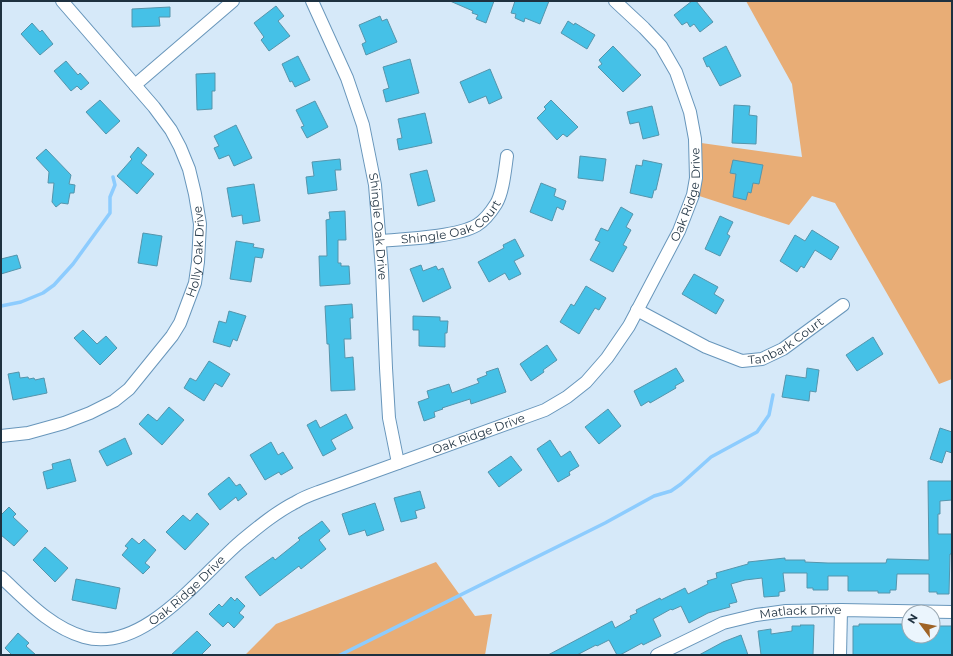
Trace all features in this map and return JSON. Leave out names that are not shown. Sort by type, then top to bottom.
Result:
[{"type":"street","name":"Holly Oak Drive","points":[[1,436],[28,433],[64,423],[90,413],[114,401],[129,389],[172,336],[180,323],[195,283],[198,262],[200,224],[195,194],[189,169],[171,130],[154,107],[62,1]]},
{"type":"street","points":[[135,85],[233,1]]},
{"type":"street","name":"Shingle Oak Drive","points":[[312,1],[347,78],[363,126],[375,186],[382,270],[389,418],[398,463]]},
{"type":"street","name":"Oak Ridge Drive","points":[[1,577],[39,612],[57,625],[84,637],[103,639],[124,635],[145,626],[160,616],[239,543],[274,515],[296,502],[321,491],[545,410],[586,382],[607,358],[629,326],[679,231],[693,195],[696,178],[695,139],[690,112],[676,72],[661,46],[615,1]]},
{"type":"street","name":"Shingle Oak Court","points":[[380,241],[434,236],[464,230],[476,225],[486,218],[497,203],[507,156]]},
{"type":"street","name":"Tanbark Court","points":[[637,310],[706,347],[742,361],[762,359],[783,349],[843,305]]},
{"type":"street","points":[[840,655],[841,610]]},
{"type":"street","name":"Matlack Drive","points":[[657,655],[723,623],[756,615],[786,611],[841,610],[952,612]]},
{"type":"shaded area","points":[[746,1],[952,1],[952,379],[939,384],[835,203],[812,196],[789,225],[690,193],[694,142],[802,157],[792,84]]},
{"type":"shaded area","points":[[436,562],[475,616],[492,614],[485,655],[245,655],[276,624]]},
{"type":"building","points":[[450,1],[494,1],[486,23],[476,19],[478,15],[472,13],[473,11]]},
{"type":"building","points":[[515,1],[549,1],[540,24],[525,18],[524,22],[515,18],[516,14],[511,13]]},
{"type":"building","points":[[692,1],[696,1],[713,22],[700,32],[694,24],[690,27],[687,22],[682,25],[674,15]]},
{"type":"building","points":[[276,6],[284,16],[278,21],[290,36],[269,51],[261,40],[264,37],[254,23]]},
{"type":"building","points":[[170,7],[170,17],[159,17],[160,26],[132,27],[132,9]]},
{"type":"building","points":[[380,16],[382,21],[387,19],[397,42],[366,55],[362,44],[366,42],[359,25]]},
{"type":"building","points":[[568,21],[574,25],[575,23],[595,35],[587,49],[561,33]]},
{"type":"building","points":[[32,23],[40,32],[42,30],[53,44],[40,55],[21,34]]},
{"type":"building","points":[[613,46],[641,75],[623,92],[598,67],[602,64],[599,60]]},
{"type":"building","points":[[726,46],[741,76],[720,86],[709,66],[707,67],[703,58]]},
{"type":"building","points":[[298,56],[310,80],[295,87],[292,81],[290,82],[282,64]]},
{"type":"building","points":[[410,59],[419,93],[386,102],[383,90],[389,88],[383,67]]},
{"type":"building","points":[[66,61],[78,75],[80,73],[89,83],[81,90],[77,86],[71,91],[54,71]]},
{"type":"building","points":[[490,69],[502,98],[489,104],[486,96],[469,103],[460,82]]},
{"type":"building","points":[[215,73],[215,91],[212,91],[212,109],[197,110],[196,74]]},
{"type":"building","points":[[100,100],[120,121],[106,134],[86,112]]},
{"type":"building","points":[[551,100],[578,127],[567,137],[563,134],[557,140],[537,118],[546,109],[544,107]]},
{"type":"building","points":[[315,101],[328,127],[307,138],[301,127],[304,126],[296,110]]},
{"type":"building","points":[[734,105],[750,106],[749,115],[757,116],[756,144],[732,143]]},
{"type":"building","points":[[652,106],[659,135],[643,139],[639,122],[630,124],[627,112]]},
{"type":"building","points":[[425,113],[432,143],[399,150],[397,139],[402,138],[398,119]]},
{"type":"building","points":[[236,125],[252,158],[234,166],[229,155],[219,159],[214,148],[219,146],[214,136]]},
{"type":"building","points":[[138,147],[147,155],[141,163],[154,174],[137,194],[117,176],[132,159],[130,157]]},
{"type":"building","points":[[46,149],[71,175],[69,184],[75,185],[74,193],[70,193],[68,204],[61,203],[56,207],[52,202],[54,183],[48,183],[49,172],[36,158]]},
{"type":"building","points":[[580,156],[606,159],[603,181],[578,178]]},
{"type":"building","points":[[340,159],[341,170],[335,170],[337,190],[308,194],[306,177],[314,176],[312,162]]},
{"type":"building","points":[[643,160],[662,164],[656,190],[654,190],[652,198],[630,193],[636,165],[642,166]]},
{"type":"building","points":[[733,160],[763,165],[759,184],[753,183],[751,193],[748,192],[746,200],[733,197],[736,174],[730,173]]},
{"type":"building","points":[[427,170],[435,201],[418,206],[410,174]]},
{"type":"building","points":[[541,183],[556,189],[554,196],[566,201],[563,210],[557,207],[552,221],[530,212]]},
{"type":"building","points":[[254,184],[260,221],[243,224],[242,215],[232,217],[227,188]]},
{"type":"building","points":[[621,207],[633,214],[626,227],[631,230],[623,245],[627,247],[613,272],[590,260],[600,242],[595,240],[601,228],[608,231]]},
{"type":"building","points":[[345,211],[346,240],[338,240],[338,263],[341,263],[341,266],[349,266],[350,284],[320,286],[319,256],[327,256],[326,220],[330,219],[329,212]]},
{"type":"building","points":[[720,216],[733,222],[727,234],[730,236],[720,256],[705,249]]},
{"type":"building","points":[[812,230],[839,247],[831,260],[815,250],[804,268],[801,266],[797,272],[780,261],[795,235],[805,241]]},
{"type":"building","points":[[143,233],[162,236],[157,266],[138,263]]},
{"type":"building","points":[[515,239],[524,256],[514,261],[521,274],[509,280],[505,273],[489,282],[478,262],[504,248],[503,245]]},
{"type":"building","points":[[236,241],[254,244],[253,247],[264,249],[262,258],[255,257],[251,282],[230,279]]},
{"type":"building","points":[[17,255],[21,268],[1,274],[1,259]]},
{"type":"building","points":[[421,265],[423,271],[436,266],[438,270],[443,268],[451,288],[423,302],[410,269]]},
{"type":"building","points":[[694,274],[718,287],[714,294],[724,300],[716,314],[682,294]]},
{"type":"building","points":[[586,286],[606,298],[599,310],[595,308],[579,334],[560,322],[571,304],[574,306]]},
{"type":"building","points":[[352,304],[353,318],[350,318],[351,339],[344,339],[345,358],[353,357],[355,390],[331,391],[329,344],[327,344],[325,306]]},
{"type":"building","points":[[229,311],[246,316],[237,341],[233,339],[230,347],[213,342],[219,321],[226,323]]},
{"type":"building","points":[[413,316],[440,317],[440,321],[448,321],[447,333],[445,333],[445,347],[419,346],[419,330],[413,330]]},
{"type":"building","points":[[83,330],[97,344],[106,336],[117,348],[100,365],[74,338]]},
{"type":"building","points":[[873,337],[883,354],[857,371],[846,355]]},
{"type":"building","points":[[547,345],[557,360],[531,381],[520,364]]},
{"type":"building","points":[[209,361],[230,374],[222,387],[215,383],[204,401],[184,388],[190,378],[196,381]]},
{"type":"building","points":[[498,368],[506,392],[471,404],[470,399],[442,408],[443,409],[434,412],[435,417],[424,421],[418,402],[429,398],[427,391],[449,384],[452,393],[479,383],[477,379],[487,375],[486,372]]},
{"type":"building","points":[[676,368],[684,381],[675,386],[676,388],[650,403],[649,401],[641,406],[634,391]]},
{"type":"building","points":[[807,368],[819,370],[816,392],[810,391],[809,401],[782,397],[786,375],[806,378]]},
{"type":"building","points":[[19,372],[20,378],[28,377],[29,379],[34,378],[35,380],[44,378],[47,393],[13,400],[8,374]]},
{"type":"building","points":[[169,407],[184,420],[162,445],[139,424],[148,414],[157,421]]},
{"type":"building","points":[[608,409],[621,426],[599,444],[585,427]]},
{"type":"building","points":[[346,414],[353,428],[331,440],[336,449],[323,456],[307,425],[316,420],[320,428]]},
{"type":"building","points":[[940,428],[952,432],[952,453],[946,451],[942,463],[930,459]]},
{"type":"building","points":[[125,438],[132,454],[107,466],[99,451]]},
{"type":"building","points":[[550,440],[561,457],[570,451],[579,466],[569,472],[570,475],[558,482],[537,449]]},
{"type":"building","points":[[271,442],[278,455],[283,452],[293,468],[281,475],[279,472],[265,480],[250,455]]},
{"type":"building","points":[[511,456],[522,470],[499,487],[488,472]]},
{"type":"building","points":[[70,459],[76,481],[47,489],[43,472],[53,469],[52,464]]},
{"type":"building","points":[[229,477],[236,486],[240,484],[247,494],[238,501],[236,497],[220,510],[208,494]]},
{"type":"building","points":[[928,481],[952,481],[952,500],[940,501],[940,514],[938,514],[938,534],[952,534],[949,594],[929,592],[929,574],[897,574],[896,590],[890,590],[890,593],[878,593],[878,591],[848,591],[848,576],[828,576],[828,590],[813,590],[813,588],[807,588],[807,573],[783,573],[785,591],[779,592],[779,596],[764,597],[762,578],[745,580],[731,584],[737,602],[729,604],[730,607],[708,613],[689,623],[681,606],[672,610],[671,609],[653,619],[661,636],[643,645],[642,643],[620,655],[617,655],[609,640],[577,655],[548,655],[612,621],[615,628],[631,619],[630,616],[637,613],[636,610],[660,598],[661,600],[685,588],[688,594],[708,584],[707,581],[717,578],[716,573],[748,564],[748,562],[785,558],[785,560],[805,560],[805,562],[828,563],[886,563],[887,559],[929,560]]},
{"type":"building","points":[[420,491],[425,508],[415,511],[417,518],[401,522],[394,498]]},
{"type":"building","points":[[375,503],[384,530],[367,536],[365,530],[349,535],[342,514]]},
{"type":"building","points":[[9,507],[16,514],[13,517],[28,531],[14,546],[1,535],[1,515]]},
{"type":"building","points":[[197,513],[209,524],[185,550],[166,532],[183,515],[190,521]]},
{"type":"building","points":[[322,521],[330,531],[319,540],[326,549],[301,569],[299,566],[260,596],[245,577],[273,557],[275,560],[300,540],[298,538]]},
{"type":"building","points":[[132,538],[139,544],[144,539],[156,550],[145,563],[150,567],[143,574],[122,555],[128,548],[125,546]]},
{"type":"building","points":[[45,547],[68,568],[55,582],[33,560]]},
{"type":"building","points":[[76,579],[120,588],[116,609],[72,600]]},
{"type":"building","points":[[231,597],[235,601],[237,598],[245,606],[239,613],[244,617],[234,628],[228,622],[223,627],[209,614],[219,604],[222,607]]},
{"type":"building","points":[[859,624],[901,624],[901,644],[941,644],[941,626],[952,626],[952,655],[853,655],[853,626],[859,626]]},
{"type":"building","points":[[800,625],[814,625],[813,655],[761,655],[758,631],[771,629],[771,634],[792,631],[792,626],[801,626]]},
{"type":"building","points":[[197,631],[211,645],[201,655],[171,655]]},
{"type":"building","points":[[18,633],[29,643],[26,646],[36,655],[12,655],[5,648]]},
{"type":"building","points":[[741,635],[748,655],[699,655],[723,642]]},
{"type":"waterway","points":[[1,306],[21,302],[43,293],[54,285],[73,264],[110,213],[110,197],[115,185],[113,177]]},
{"type":"waterway","points":[[340,655],[605,523],[654,496],[671,491],[711,457],[757,432],[769,415],[773,395]]}]
